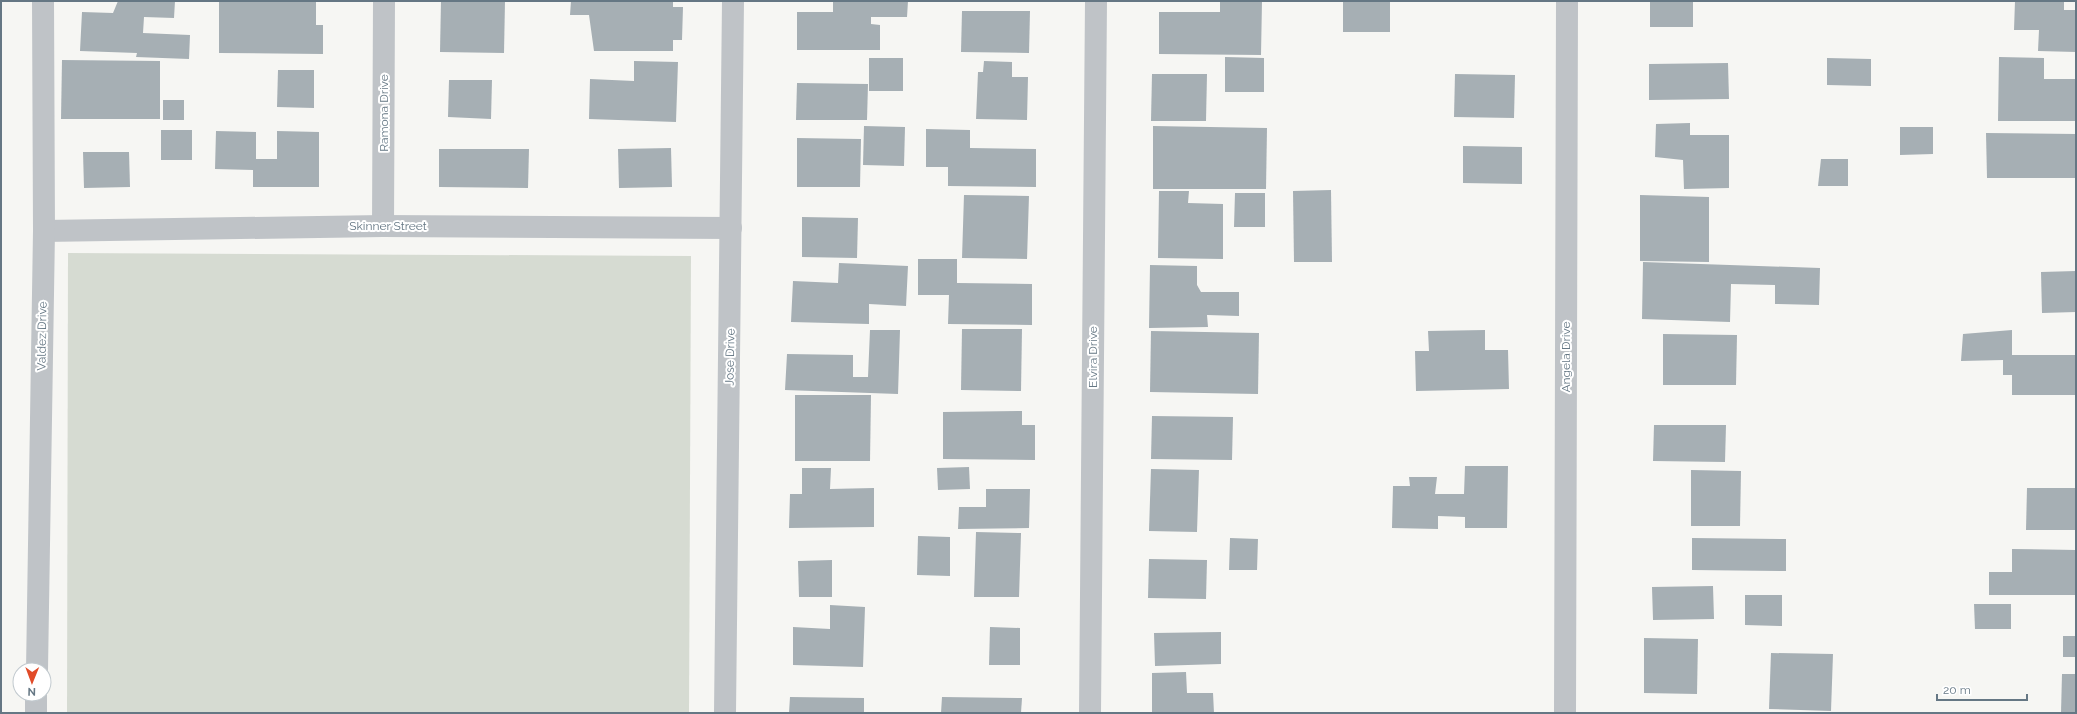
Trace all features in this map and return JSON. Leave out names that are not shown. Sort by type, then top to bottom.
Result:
[{"type":"street","name":"Valdez Drive","points":[[37,662],[44,231],[43,1]]},
{"type":"street","name":"Ramona Drive","points":[[383,226],[384,1]]},
{"type":"street","name":"Jose Drive","points":[[725,713],[732,228],[733,1]]},
{"type":"street","name":"Elvira Drive","points":[[1090,713],[1096,1]]},
{"type":"street","name":"Angela Drive","points":[[1565,713],[1567,1]]},
{"type":"street","name":"Skinner Street","points":[[44,231],[383,226],[732,228]]},
{"type":"street","points":[[36,702],[36,713]]},
{"type":"shaded area","points":[[68,253],[691,256],[689,713],[67,713]]},
{"type":"building","points":[[118,1],[175,1],[174,18],[144,17],[143,33],[190,35],[189,59],[136,57],[137,53],[80,51],[82,12],[113,13]]},
{"type":"building","points":[[219,1],[316,1],[316,25],[323,25],[323,54],[219,53]]},
{"type":"building","points":[[441,1],[505,1],[504,53],[440,52]]},
{"type":"building","points":[[571,1],[673,1],[673,7],[683,7],[682,40],[673,40],[673,51],[594,51],[589,15],[570,15]]},
{"type":"building","points":[[833,1],[908,1],[907,17],[871,17],[871,24],[880,25],[880,50],[797,50],[797,12],[833,12]]},
{"type":"building","points":[[1220,1],[1262,1],[1261,55],[1159,54],[1159,12],[1220,12]]},
{"type":"building","points":[[1343,1],[1390,2],[1390,32],[1343,32]]},
{"type":"building","points":[[1650,1],[1693,1],[1693,27],[1650,27]]},
{"type":"building","points":[[2015,1],[2064,1],[2064,10],[2076,10],[2076,52],[2038,51],[2039,30],[2014,30]]},
{"type":"building","points":[[962,11],[1030,11],[1029,53],[961,52]]},
{"type":"building","points":[[1225,57],[1264,58],[1264,92],[1225,92]]},
{"type":"building","points":[[1999,57],[2044,58],[2044,79],[2076,79],[2076,121],[1998,121]]},
{"type":"building","points":[[869,58],[903,58],[903,91],[869,91]]},
{"type":"building","points":[[1827,58],[1871,59],[1871,86],[1827,85]]},
{"type":"building","points":[[62,60],[160,61],[160,119],[61,119]]},
{"type":"building","points":[[634,61],[678,62],[676,122],[589,119],[590,79],[634,81]]},
{"type":"building","points":[[984,61],[1012,62],[1012,77],[1028,77],[1027,120],[976,119],[978,72],[983,72]]},
{"type":"building","points":[[1728,63],[1729,99],[1649,100],[1649,64]]},
{"type":"building","points":[[278,70],[314,70],[314,108],[277,107]]},
{"type":"building","points":[[1152,74],[1207,74],[1206,121],[1151,121]]},
{"type":"building","points":[[1455,74],[1515,75],[1514,118],[1454,117]]},
{"type":"building","points":[[449,80],[492,80],[491,119],[448,117]]},
{"type":"building","points":[[797,83],[868,84],[867,120],[796,120]]},
{"type":"building","points":[[163,100],[184,100],[184,120],[163,120]]},
{"type":"building","points":[[1690,123],[1690,135],[1729,135],[1729,188],[1684,189],[1683,160],[1655,157],[1656,124]]},
{"type":"building","points":[[864,126],[905,127],[904,166],[863,165]]},
{"type":"building","points":[[1153,126],[1267,128],[1266,189],[1153,189]]},
{"type":"building","points":[[1900,127],[1933,127],[1933,154],[1900,155]]},
{"type":"building","points":[[926,129],[970,130],[970,148],[1036,149],[1036,187],[948,186],[948,167],[926,167]]},
{"type":"building","points":[[161,130],[192,130],[192,160],[161,160]]},
{"type":"building","points":[[216,131],[256,132],[256,159],[277,159],[277,131],[319,132],[319,187],[253,187],[253,170],[215,169]]},
{"type":"building","points":[[1986,133],[2076,134],[2076,178],[1987,178]]},
{"type":"building","points":[[797,138],[861,139],[860,187],[797,187]]},
{"type":"building","points":[[1463,146],[1522,147],[1522,184],[1463,183]]},
{"type":"building","points":[[671,148],[672,187],[619,188],[618,149]]},
{"type":"building","points":[[439,149],[529,149],[528,188],[439,187]]},
{"type":"building","points":[[83,152],[129,152],[130,187],[84,188]]},
{"type":"building","points":[[1821,159],[1848,159],[1848,186],[1818,186]]},
{"type":"building","points":[[1331,190],[1332,262],[1294,262],[1293,191]]},
{"type":"building","points":[[1159,191],[1189,191],[1188,203],[1223,204],[1223,259],[1158,258]]},
{"type":"building","points":[[1235,193],[1265,193],[1265,227],[1234,227]]},
{"type":"building","points":[[964,195],[1029,196],[1027,259],[962,258]]},
{"type":"building","points":[[1640,195],[1709,197],[1709,262],[1640,261]]},
{"type":"building","points":[[802,217],[858,218],[857,258],[802,257]]},
{"type":"building","points":[[918,259],[957,259],[957,283],[1032,284],[1032,325],[948,324],[949,295],[918,295]]},
{"type":"building","points":[[1643,262],[1820,268],[1819,305],[1775,304],[1775,285],[1731,284],[1730,322],[1642,319]]},
{"type":"building","points":[[839,263],[908,266],[906,306],[869,304],[869,324],[791,322],[793,281],[838,283]]},
{"type":"building","points":[[1150,265],[1197,266],[1197,285],[1201,292],[1239,292],[1239,316],[1207,315],[1208,327],[1149,328]]},
{"type":"building","points":[[2076,271],[2076,312],[2042,313],[2041,272]]},
{"type":"building","points":[[962,329],[1022,329],[1021,391],[961,390]]},
{"type":"building","points":[[870,330],[900,330],[898,394],[785,390],[787,354],[853,355],[853,377],[868,377]]},
{"type":"building","points":[[1485,330],[1485,350],[1508,350],[1509,389],[1416,391],[1415,351],[1429,351],[1428,331]]},
{"type":"building","points":[[2012,330],[2012,355],[2076,355],[2076,395],[2012,395],[2012,375],[2003,375],[2003,360],[1961,361],[1963,334]]},
{"type":"building","points":[[1151,331],[1259,333],[1258,394],[1150,392]]},
{"type":"building","points":[[1663,334],[1737,335],[1736,385],[1663,385]]},
{"type":"building","points":[[795,395],[871,395],[870,461],[795,461]]},
{"type":"building","points":[[1022,411],[1022,425],[1035,425],[1035,460],[943,459],[943,412]]},
{"type":"building","points":[[1152,416],[1233,417],[1232,460],[1151,459]]},
{"type":"building","points":[[1654,425],[1726,425],[1725,462],[1653,461]]},
{"type":"building","points":[[1465,466],[1508,466],[1507,528],[1465,528],[1465,517],[1438,516],[1438,529],[1392,528],[1393,486],[1410,486],[1409,477],[1437,477],[1435,494],[1464,494]]},
{"type":"building","points":[[969,467],[970,489],[938,490],[937,468]]},
{"type":"building","points":[[802,468],[831,468],[830,489],[874,488],[874,527],[789,528],[790,494],[802,494]]},
{"type":"building","points":[[1151,469],[1199,470],[1197,532],[1149,531]]},
{"type":"building","points":[[1691,470],[1741,471],[1740,526],[1691,526]]},
{"type":"building","points":[[2027,488],[2076,488],[2076,530],[2026,530]]},
{"type":"building","points":[[986,489],[1030,489],[1029,528],[958,529],[959,507],[986,507]]},
{"type":"building","points":[[976,532],[1021,533],[1019,597],[974,597]]},
{"type":"building","points":[[918,536],[950,537],[950,576],[917,575]]},
{"type":"building","points":[[1230,538],[1258,539],[1257,570],[1229,570]]},
{"type":"building","points":[[1692,538],[1786,539],[1786,571],[1692,570]]},
{"type":"building","points":[[2012,549],[2076,550],[2076,595],[1989,595],[1989,572],[2012,572]]},
{"type":"building","points":[[1149,559],[1207,560],[1206,599],[1148,598]]},
{"type":"building","points":[[832,560],[832,597],[799,597],[798,561]]},
{"type":"building","points":[[1713,586],[1714,619],[1653,620],[1652,587]]},
{"type":"building","points":[[1745,595],[1782,595],[1782,626],[1745,625]]},
{"type":"building","points":[[1974,604],[2011,604],[2011,629],[1975,629]]},
{"type":"building","points":[[830,605],[865,607],[863,667],[793,665],[793,627],[830,629]]},
{"type":"building","points":[[990,627],[1020,628],[1020,665],[989,665]]},
{"type":"building","points":[[1221,632],[1221,664],[1155,666],[1154,633]]},
{"type":"building","points":[[2063,636],[2076,636],[2076,657],[2063,657]]},
{"type":"building","points":[[1644,638],[1698,639],[1697,694],[1644,693]]},
{"type":"building","points":[[1771,653],[1833,654],[1831,711],[1769,709]]},
{"type":"building","points":[[1186,672],[1187,693],[1213,693],[1214,713],[1152,713],[1152,673]]},
{"type":"building","points":[[2062,674],[2076,674],[2076,713],[2061,713]]},
{"type":"building","points":[[790,697],[864,698],[864,713],[789,713]]},
{"type":"building","points":[[942,697],[1022,698],[1021,713],[941,713]]}]
